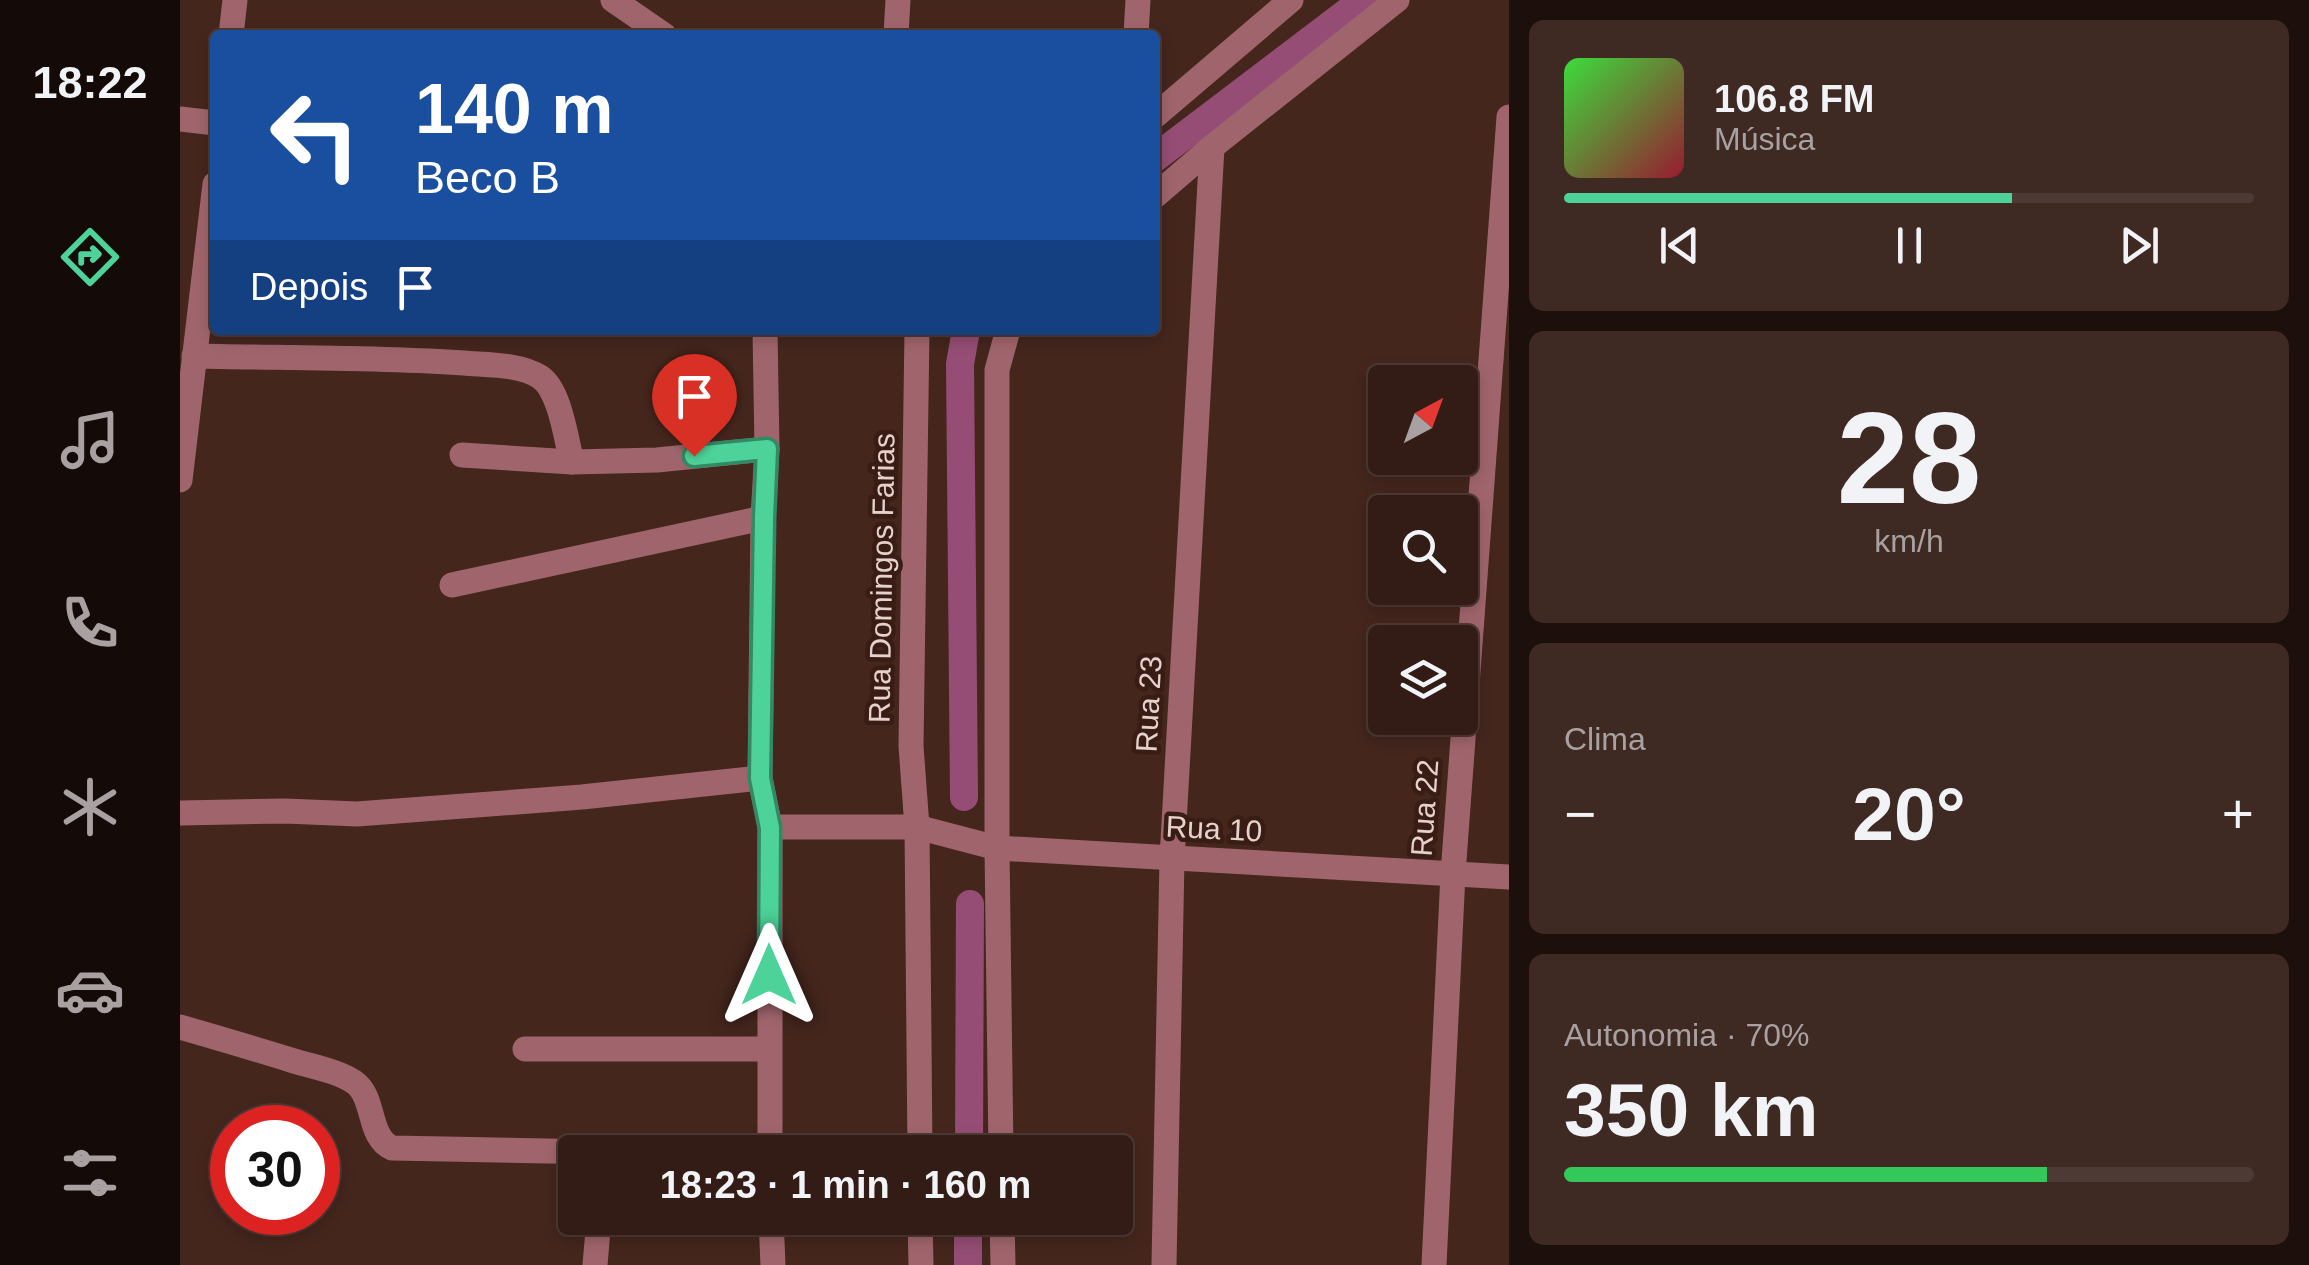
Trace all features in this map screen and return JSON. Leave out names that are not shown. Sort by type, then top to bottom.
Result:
[{"type":"street","points":[[232,30],[235,0]]},
{"type":"street","points":[[613,0],[657,30]]},
{"type":"street","points":[[896,30],[898,0]]},
{"type":"street","points":[[1136,30],[1138,0]]},
{"type":"street","points":[[1160,112],[1291,0]]},
{"type":"street","points":[[1160,192],[1397,0]]},
{"type":"street","name":"Rua 22","points":[[1434,1265],[1453,874],[1509,117]]},
{"type":"street","points":[[180,119],[210,122]]},
{"type":"street","name":"Rua 23","points":[[1164,1265],[1172,859],[1212,147]]},
{"type":"street","points":[[180,480],[210,225]]},
{"type":"street","points":[[765,335],[767,449],[760,778],[770,828],[770,1135]]},
{"type":"street","name":"Rua Domingos Farias","points":[[917,335],[911,746],[918,827],[920,1135]]},
{"type":"street","points":[[1002,1135],[997,370],[1007,335]]},
{"type":"street","points":[[194,356],[414,360],[526,371],[542,378],[552,391],[572,462]]},
{"type":"street","points":[[462,455],[572,462],[657,460],[767,449]]},
{"type":"street","points":[[452,586],[764,518]]},
{"type":"street","points":[[180,814],[357,814],[582,797],[760,778]]},
{"type":"street","name":"Rua 10","points":[[770,828],[918,827],[997,848],[1509,877]]},
{"type":"street","points":[[180,1026],[324,1070],[357,1084],[383,1144],[392,1148],[558,1151]]},
{"type":"street","points":[[525,1049],[769,1049]]},
{"type":"street","points":[[595,1265],[598,1235]]},
{"type":"street","points":[[772,1235],[773,1265]]},
{"type":"street","points":[[920,1235],[921,1265]]},
{"type":"street","points":[[1002,1235],[1003,1265]]},
{"type":"waterway","points":[[1160,154],[1363,0]]},
{"type":"waterway","points":[[964,797],[960,364],[965,335]]},
{"type":"waterway","points":[[969,1135],[970,904]]},
{"type":"waterway","points":[[968,1235],[968,1265]]},
{"type":"route","points":[[694,456],[767,449],[760,778],[770,828],[769,975]]}]
